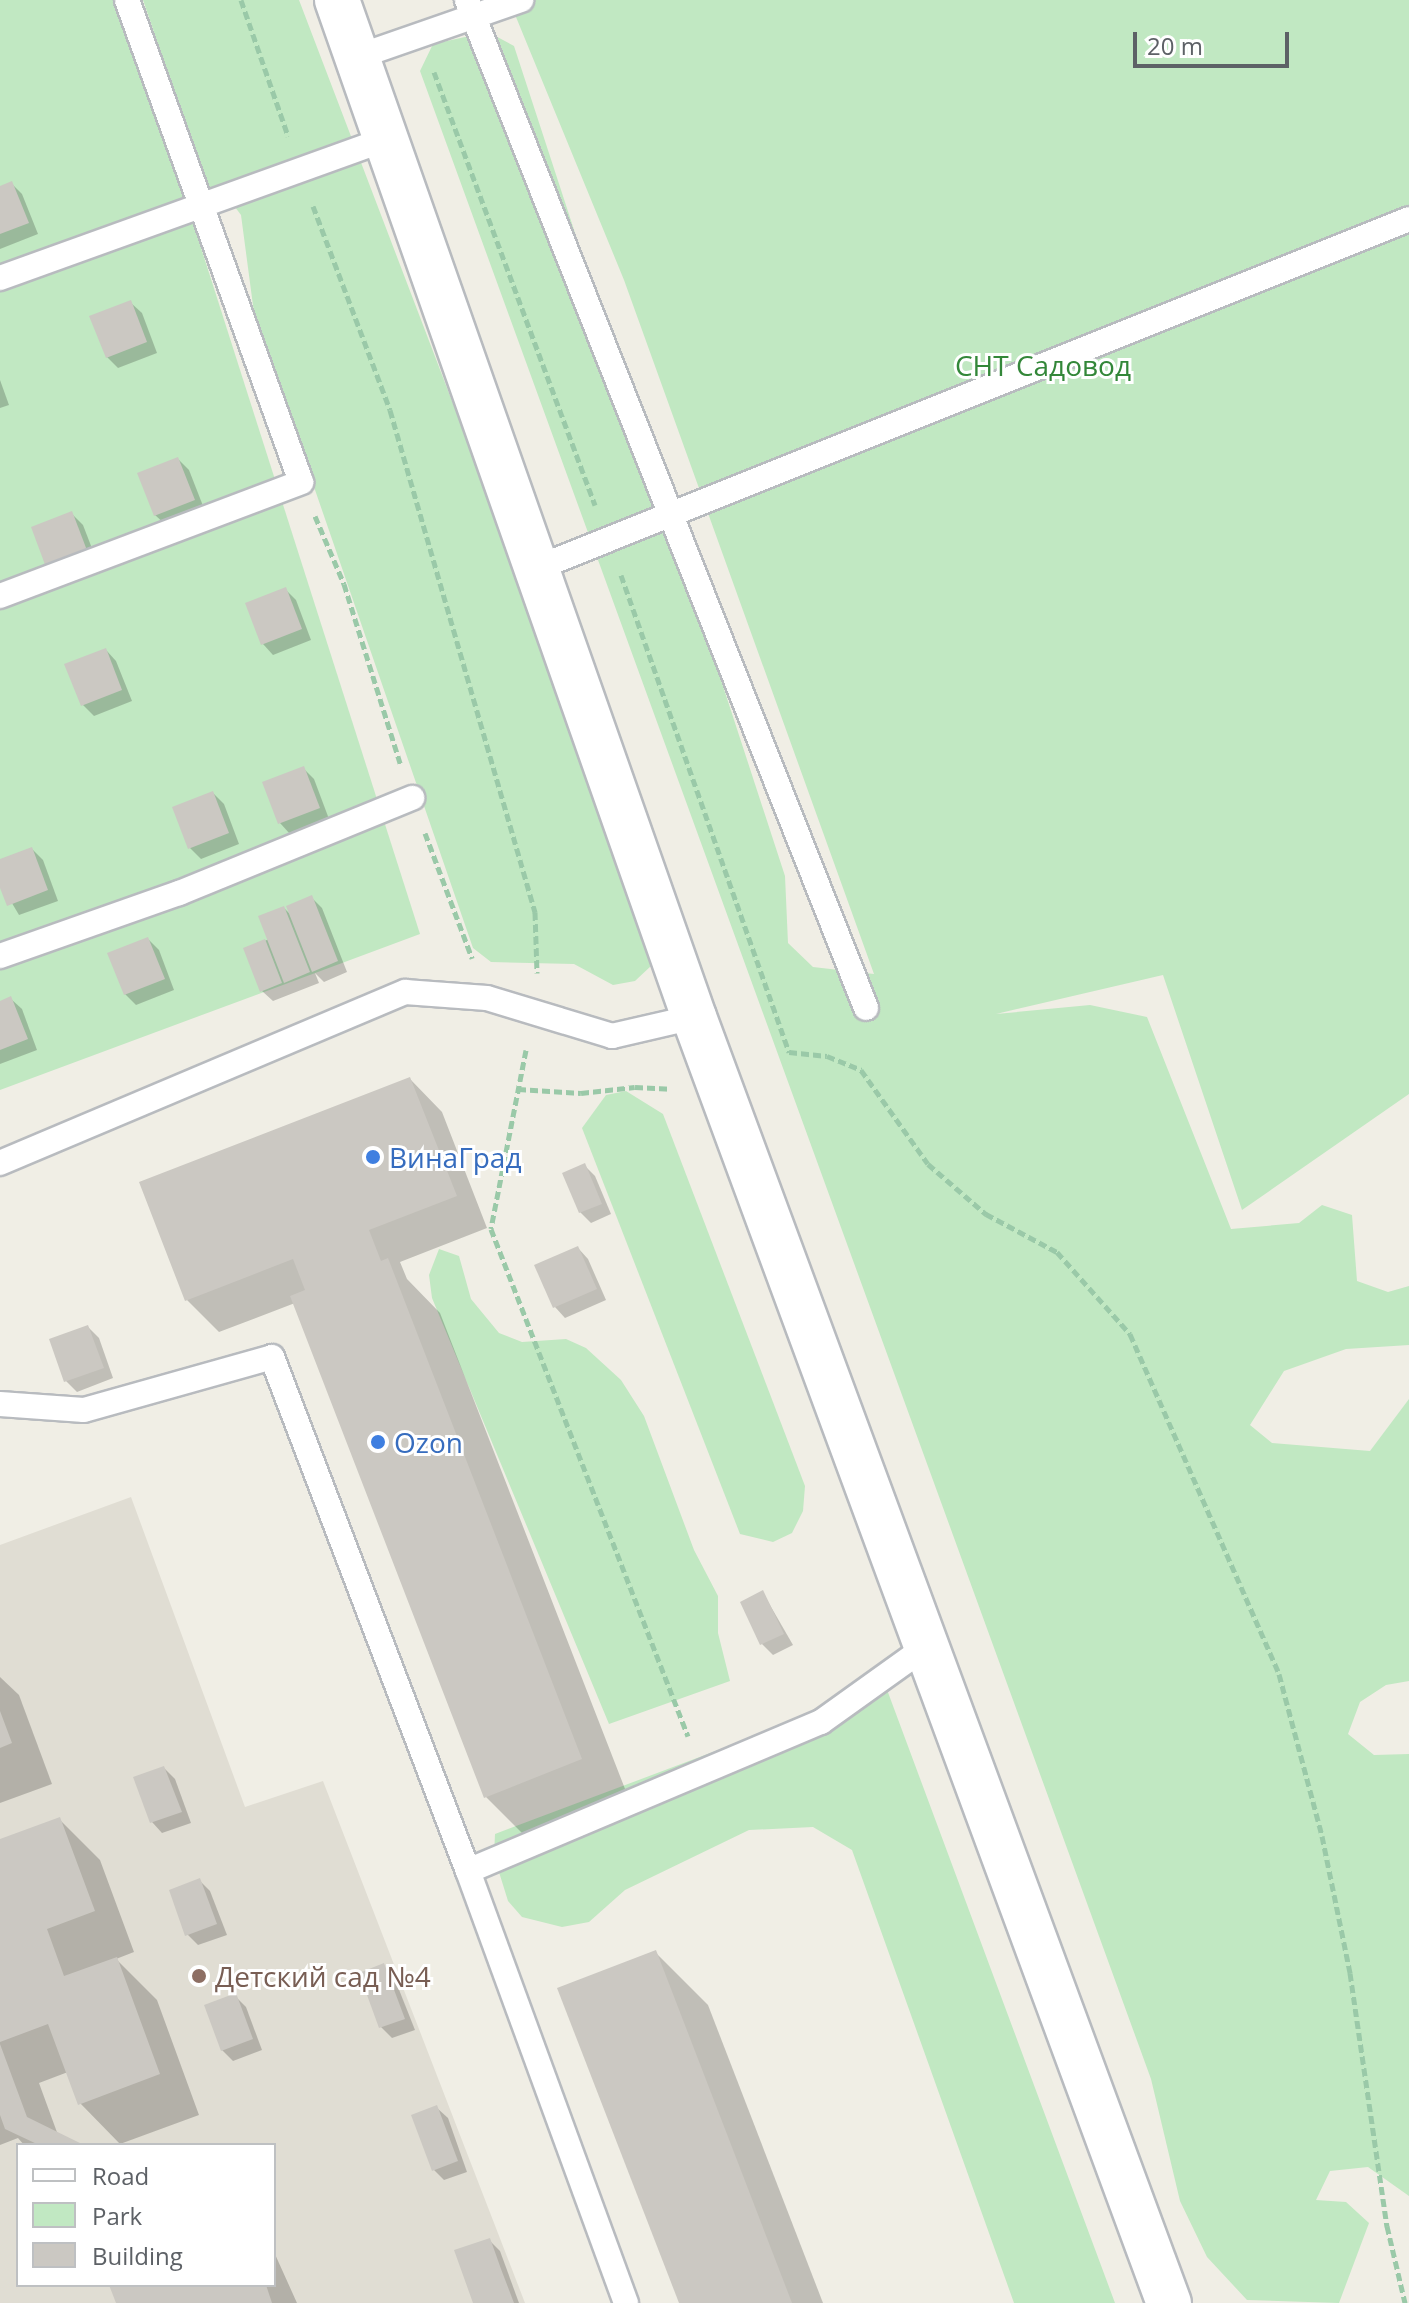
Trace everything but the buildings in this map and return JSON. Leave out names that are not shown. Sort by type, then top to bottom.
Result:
[{"type":"street","points":[[337,0],[694,1017],[1169,2303]]},
{"type":"lane","points":[[0,596],[301,482],[127,0]]},
{"type":"lane","points":[[357,57],[421,35],[470,8],[521,0]]},
{"type":"lane","points":[[470,8],[866,1008]]},
{"type":"lane","points":[[0,278],[387,139]]},
{"type":"lane","points":[[537,568],[1409,219]]},
{"type":"lane","points":[[0,956],[179,893],[412,798]]},
{"type":"lane","points":[[0,1163],[405,992],[487,998],[612,1036],[694,1017]]},
{"type":"lane","points":[[2,1397],[84,1410],[272,1357],[468,1871],[626,2303]]},
{"type":"lane","points":[[468,1871],[821,1722],[927,1646]]},
{"type":"path","points":[[241,0],[299,170],[390,410],[535,912],[533,1012],[491,1229],[703,1774]]},
{"type":"path","points":[[421,35],[608,540],[789,1052],[827,1056],[861,1070],[928,1164],[986,1214],[1057,1252],[1130,1334],[1279,1674],[1322,1836],[1347,1958],[1387,2226],[1405,2303]]},
{"type":"path","points":[[301,482],[344,584],[412,798],[487,998]]},
{"type":"path","points":[[518,1089],[683,1090]]},
{"type":"shaded area","name":"Детский сад №4","points":[[131,1497],[245,1807],[323,1781],[525,2303],[0,2303],[0,1545]]},
{"type":"green space","points":[[0,0],[122,0],[420,934],[0,1090]]},
{"type":"green space","points":[[143,0],[299,0],[658,941],[652,965],[635,981],[613,985],[574,964],[491,962],[473,948],[254,313],[241,215],[229,199],[208,191]]},
{"type":"green space","name":"СНТ Садовод","points":[[509,0],[1409,0],[1409,1094],[1242,1210],[1163,975],[996,1014],[1090,1005],[1147,1017],[1231,1229],[1299,1223],[1322,1205],[1352,1215],[1357,1281],[1388,1292],[1409,1286],[1409,1345],[1346,1349],[1284,1371],[1250,1425],[1272,1443],[1370,1451],[1409,1399],[1409,1681],[1386,1685],[1360,1702],[1348,1734],[1374,1755],[1409,1754],[1409,2196],[1368,2167],[1330,2171],[1316,2200],[1346,2202],[1369,2223],[1339,2303],[1247,2300],[1207,2257],[1180,2201],[1151,2079],[420,71],[433,44],[488,32],[514,46],[785,876],[788,943],[813,967],[874,974],[624,280]]},
{"type":"green space","points":[[626,1091],[663,1114],[805,1486],[803,1511],[792,1533],[773,1542],[740,1534],[582,1128],[606,1095]]},
{"type":"green space","points":[[439,1249],[459,1256],[471,1299],[499,1333],[522,1342],[566,1339],[586,1348],[621,1380],[644,1416],[694,1550],[718,1596],[718,1633],[730,1681],[609,1724],[432,1298],[429,1275]]},
{"type":"green space","points":[[886,1687],[1115,2303],[1014,2303],[852,1850],[813,1827],[749,1830],[625,1890],[589,1922],[562,1927],[522,1917],[508,1901],[494,1856],[495,1834]]},
{"type":"place","name":"ВинаГрад","points":[[373,1157]]},
{"type":"place","name":"Ozon","points":[[378,1442]]},
{"type":"place","name":"Детский сад №4","points":[[199,1976]]}]
